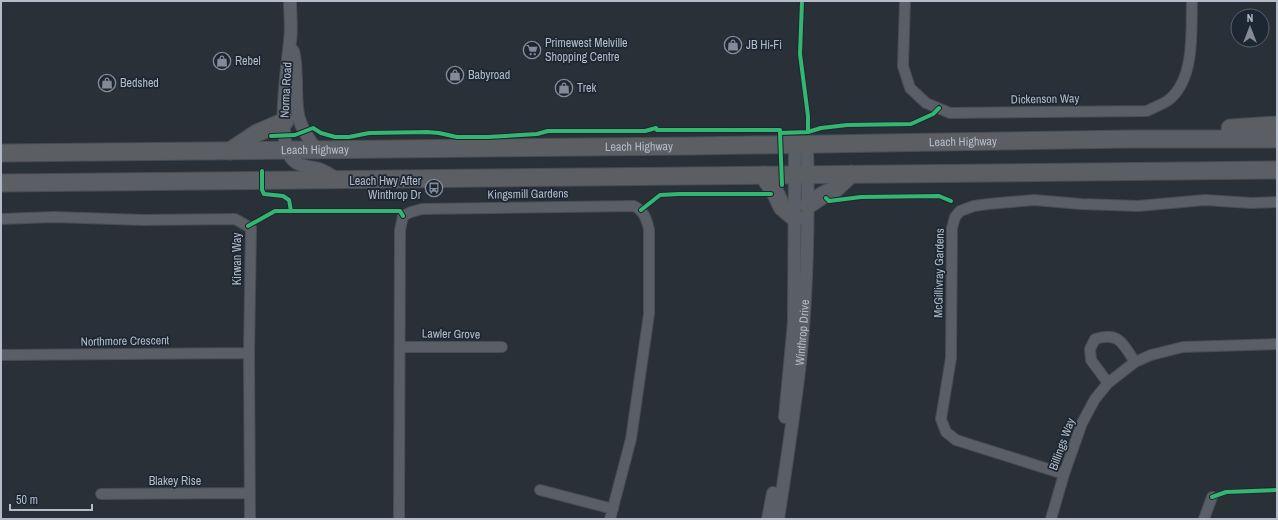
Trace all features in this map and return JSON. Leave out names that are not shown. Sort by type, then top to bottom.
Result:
[{"type":"highway","points":[[230,150],[257,133],[284,120]]},
{"type":"highway","points":[[1132,139],[1170,129],[1277,125]]},
{"type":"highway","name":"Leach Highway","points":[[1,153],[1132,139],[1277,139]]},
{"type":"highway","points":[[1,183],[1277,170]]},
{"type":"highway","points":[[808,205],[835,189],[851,174]]},
{"type":"highway","points":[[763,175],[775,192],[782,207],[795,218]]},
{"type":"street","name":"Norma Road","points":[[287,150],[284,120],[285,87],[290,40],[290,1]]},
{"type":"street","name":"Dickenson Way","points":[[905,1],[904,66],[910,88],[926,103],[950,113],[1147,111],[1171,99],[1184,81],[1190,54],[1192,1]]},
{"type":"street","name":"Norma Road","points":[[290,40],[296,59],[296,100],[298,120],[304,132],[317,150]]},
{"type":"street","name":"Winthrop Drive","points":[[778,519],[796,401],[804,313],[808,205],[802,175],[801,144]]},
{"type":"street","points":[[287,150],[292,160],[297,163],[303,166],[319,169],[339,180]]},
{"type":"street","name":"Winthrop Drive","points":[[768,519],[787,403],[794,322],[795,218],[802,175]]},
{"type":"street","name":"McGillivray Gardens","points":[[1064,474],[956,440],[946,432],[941,419],[951,358],[952,228],[955,216],[960,211],[974,206],[1034,200],[1081,204],[1138,206],[1205,200],[1251,203],[1277,202]]},
{"type":"street","name":"Kingsmill Gardens","points":[[399,519],[400,230],[403,216],[422,209],[634,206],[641,210],[645,216],[648,229],[649,314],[631,439],[610,519]]},
{"type":"street","name":"Kirwan Way","points":[[1,219],[54,217],[143,220],[235,219],[251,228],[249,353],[250,519]]},
{"type":"street","points":[[1108,383],[1091,360],[1090,349],[1095,339],[1106,336],[1114,337],[1123,344],[1135,362]]},
{"type":"street","name":"Billings Way","points":[[1051,519],[1064,474],[1082,423],[1095,399],[1108,383],[1135,362],[1151,355],[1183,346],[1277,344]]},
{"type":"street","name":"Lawler Grove","points":[[400,346],[502,347]]},
{"type":"street","name":"Northmore Crescent","points":[[1,355],[249,353]]},
{"type":"street","points":[[540,490],[613,509]]},
{"type":"street","name":"Blakey Rise","points":[[101,494],[250,493]]},
{"type":"street","points":[[1204,519],[1212,496]]},
{"type":"cycle path","points":[[802,1],[800,54],[808,116],[808,132]]},
{"type":"cycle path","points":[[271,136],[295,135],[313,128],[321,133],[335,137],[349,137],[369,133],[427,132],[457,137],[488,137],[537,134],[548,131],[645,131],[656,128],[657,130],[780,130],[780,133],[808,132],[821,128],[847,125],[911,124],[933,114],[939,108]]},
{"type":"cycle path","points":[[780,133],[782,185]]},
{"type":"cycle path","points":[[262,171],[262,190],[264,194],[283,196],[289,200],[291,211]]},
{"type":"cycle path","points":[[641,210],[660,195],[771,194]]},
{"type":"cycle path","points":[[826,198],[829,201],[861,197],[939,196],[951,201]]},
{"type":"cycle path","points":[[248,226],[275,211],[400,211],[403,216]]},
{"type":"cycle path","points":[[1212,497],[1226,492],[1277,490]]},
{"type":"place","name":"JB Hi-Fi","points":[[733,45]]},
{"type":"place","name":"Primewest Melville Shopping Centre","points":[[532,50]]},
{"type":"place","name":"Rebel","points":[[222,61]]},
{"type":"place","name":"Babyroad","points":[[455,75]]},
{"type":"place","name":"Bedshed","points":[[107,83]]},
{"type":"place","name":"Trek","points":[[564,88]]},
{"type":"place","name":"Leach Hwy After Winthrop Dr","points":[[434,188]]}]
